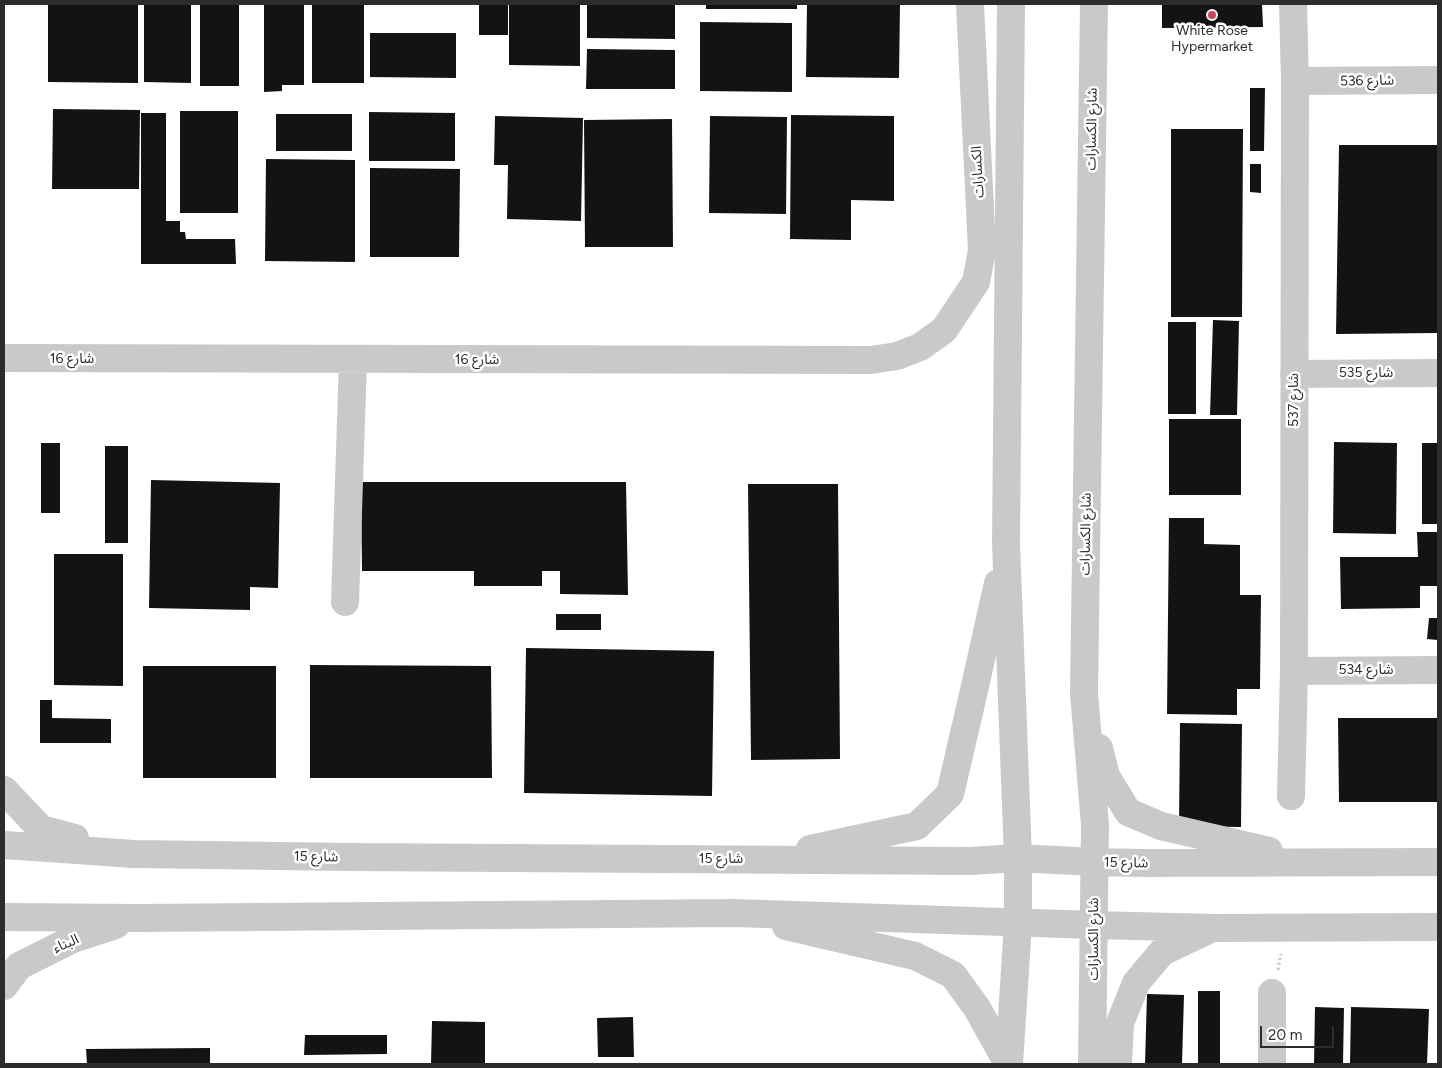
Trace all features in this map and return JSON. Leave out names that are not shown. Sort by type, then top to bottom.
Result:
[{"type":"street","name":"الكسارات","points":[[944,330],[976,282],[982,250],[970,4]]},
{"type":"street","points":[[1009,1064],[1018,923],[1018,858],[1006,543],[1011,4]]},
{"type":"street","name":"شارع الكسارات","points":[[1092,1064],[1095,825],[1084,693],[1094,4]]},
{"type":"street","name":"شارع 537","points":[[1291,796],[1294,671],[1295,82],[1293,4]]},
{"type":"street","name":"شارع 536","points":[[1295,82],[1438,80]]},
{"type":"street","name":"شارع 16","points":[[4,358],[871,360],[897,356],[920,346],[944,330]]},
{"type":"street","points":[[345,602],[353,360]]},
{"type":"street","name":"شارع 535","points":[[1294,374],[1438,373]]},
{"type":"street","points":[[759,860],[916,826],[950,794],[1006,543]]},
{"type":"street","name":"شارع 534","points":[[1294,671],[1438,670]]},
{"type":"street","points":[[1084,693],[1106,776],[1128,812],[1161,826],[1252,848],[1324,862]]},
{"type":"street","points":[[4,790],[41,829],[134,854]]},
{"type":"street","name":"شارع 15","points":[[4,845],[134,854],[351,857],[970,861],[1018,858],[1094,862],[1438,862]]},
{"type":"street","points":[[734,913],[841,940],[915,956],[953,976],[977,1008],[1009,1064]]},
{"type":"street","points":[[4,917],[139,918],[734,913],[1214,928],[1438,927]]},
{"type":"street","name":"البناء","points":[[4,986],[18,966],[73,939],[139,918]]},
{"type":"street","points":[[1118,1064],[1120,1024],[1136,983],[1162,952],[1214,928]]},
{"type":"street","points":[[1272,993],[1272,1064]]},
{"type":"path","points":[[1272,993],[1287,927]]},
{"type":"building","points":[[48,4],[138,4],[138,83],[48,82]]},
{"type":"building","points":[[144,4],[191,4],[191,83],[144,82]]},
{"type":"building","points":[[200,4],[239,4],[239,86],[200,86]]},
{"type":"building","points":[[264,4],[304,4],[304,85],[282,85],[282,91],[264,92]]},
{"type":"building","points":[[312,4],[364,4],[364,83],[312,83]]},
{"type":"building","points":[[479,4],[508,4],[508,35],[479,35]]},
{"type":"building","points":[[509,4],[580,4],[580,66],[509,65]]},
{"type":"building","points":[[587,4],[675,4],[675,39],[587,38]]},
{"type":"building","points":[[706,4],[797,4],[797,9],[706,9]]},
{"type":"building","points":[[807,4],[900,4],[899,78],[806,77]]},
{"type":"building","name":"White Rose Hypermarket","points":[[1162,4],[1262,4],[1263,27],[1162,28]]},
{"type":"building","points":[[700,22],[792,23],[792,92],[700,91]]},
{"type":"building","points":[[370,33],[456,33],[456,78],[370,77]]},
{"type":"building","points":[[587,49],[675,50],[675,89],[586,89]]},
{"type":"building","points":[[1250,88],[1265,88],[1264,151],[1250,151]]},
{"type":"building","points":[[53,109],[140,110],[139,189],[52,189]]},
{"type":"building","points":[[180,111],[238,111],[238,213],[180,213]]},
{"type":"building","points":[[369,112],[455,113],[455,161],[369,161]]},
{"type":"building","points":[[141,113],[166,113],[166,221],[180,221],[180,232],[185,232],[186,239],[235,239],[236,264],[141,264]]},
{"type":"building","points":[[276,114],[352,114],[352,151],[276,151]]},
{"type":"building","points":[[791,115],[894,116],[894,201],[851,200],[851,240],[790,239]]},
{"type":"building","points":[[495,116],[583,118],[581,221],[507,219],[508,165],[494,165]]},
{"type":"building","points":[[710,116],[787,117],[786,214],[709,213]]},
{"type":"building","points":[[672,119],[673,247],[585,247],[584,120]]},
{"type":"building","points":[[1171,129],[1243,129],[1242,317],[1171,317]]},
{"type":"building","points":[[1339,145],[1438,145],[1438,333],[1336,334]]},
{"type":"building","points":[[266,159],[355,160],[355,262],[265,261]]},
{"type":"building","points":[[1250,164],[1261,164],[1261,193],[1250,192]]},
{"type":"building","points":[[370,168],[460,169],[459,257],[370,257]]},
{"type":"building","points":[[1213,320],[1239,321],[1237,415],[1210,415]]},
{"type":"building","points":[[1168,322],[1196,322],[1196,414],[1168,414]]},
{"type":"building","points":[[1169,419],[1241,419],[1241,495],[1169,495]]},
{"type":"building","points":[[1334,442],[1397,443],[1396,534],[1333,533]]},
{"type":"building","points":[[41,443],[60,443],[60,513],[41,513]]},
{"type":"building","points":[[1422,443],[1438,443],[1438,524],[1422,524]]},
{"type":"building","points":[[105,446],[128,446],[128,543],[105,543]]},
{"type":"building","points":[[151,480],[280,483],[278,588],[250,587],[250,610],[149,608]]},
{"type":"building","points":[[361,482],[626,482],[628,595],[560,594],[560,571],[542,571],[542,586],[474,586],[474,571],[362,571]]},
{"type":"building","points":[[748,484],[838,484],[840,759],[751,760]]},
{"type":"building","points":[[1169,518],[1204,518],[1204,544],[1240,545],[1240,595],[1261,595],[1260,689],[1237,689],[1237,715],[1167,714]]},
{"type":"building","points":[[1417,532],[1438,532],[1438,586],[1420,586],[1420,608],[1341,609],[1340,557],[1418,557]]},
{"type":"building","points":[[54,554],[123,554],[123,686],[54,685]]},
{"type":"building","points":[[556,614],[601,614],[601,630],[556,630]]},
{"type":"building","points":[[1429,618],[1438,618],[1438,640],[1427,639]]},
{"type":"building","points":[[526,648],[714,651],[712,796],[524,793]]},
{"type":"building","points":[[310,665],[491,666],[492,778],[310,778]]},
{"type":"building","points":[[143,666],[276,666],[276,778],[143,778]]},
{"type":"building","points":[[40,700],[52,700],[52,718],[111,719],[111,743],[40,743]]},
{"type":"building","points":[[1338,718],[1438,718],[1438,802],[1339,802]]},
{"type":"building","points":[[1180,723],[1242,724],[1241,827],[1179,826]]},
{"type":"building","points":[[1198,991],[1220,991],[1220,1064],[1198,1064]]},
{"type":"building","points":[[1147,994],[1184,995],[1182,1064],[1145,1064]]},
{"type":"building","points":[[1315,1007],[1344,1008],[1343,1064],[1314,1064]]},
{"type":"building","points":[[1351,1007],[1429,1009],[1427,1064],[1350,1064]]},
{"type":"building","points":[[633,1017],[634,1057],[598,1057],[597,1018]]},
{"type":"building","points":[[432,1021],[485,1022],[485,1064],[431,1064]]},
{"type":"building","points":[[305,1035],[387,1035],[387,1054],[304,1055]]},
{"type":"building","points":[[210,1048],[210,1064],[87,1064],[86,1049]]},
{"type":"place","name":"White Rose Hypermarket","points":[[1212,15]]}]
